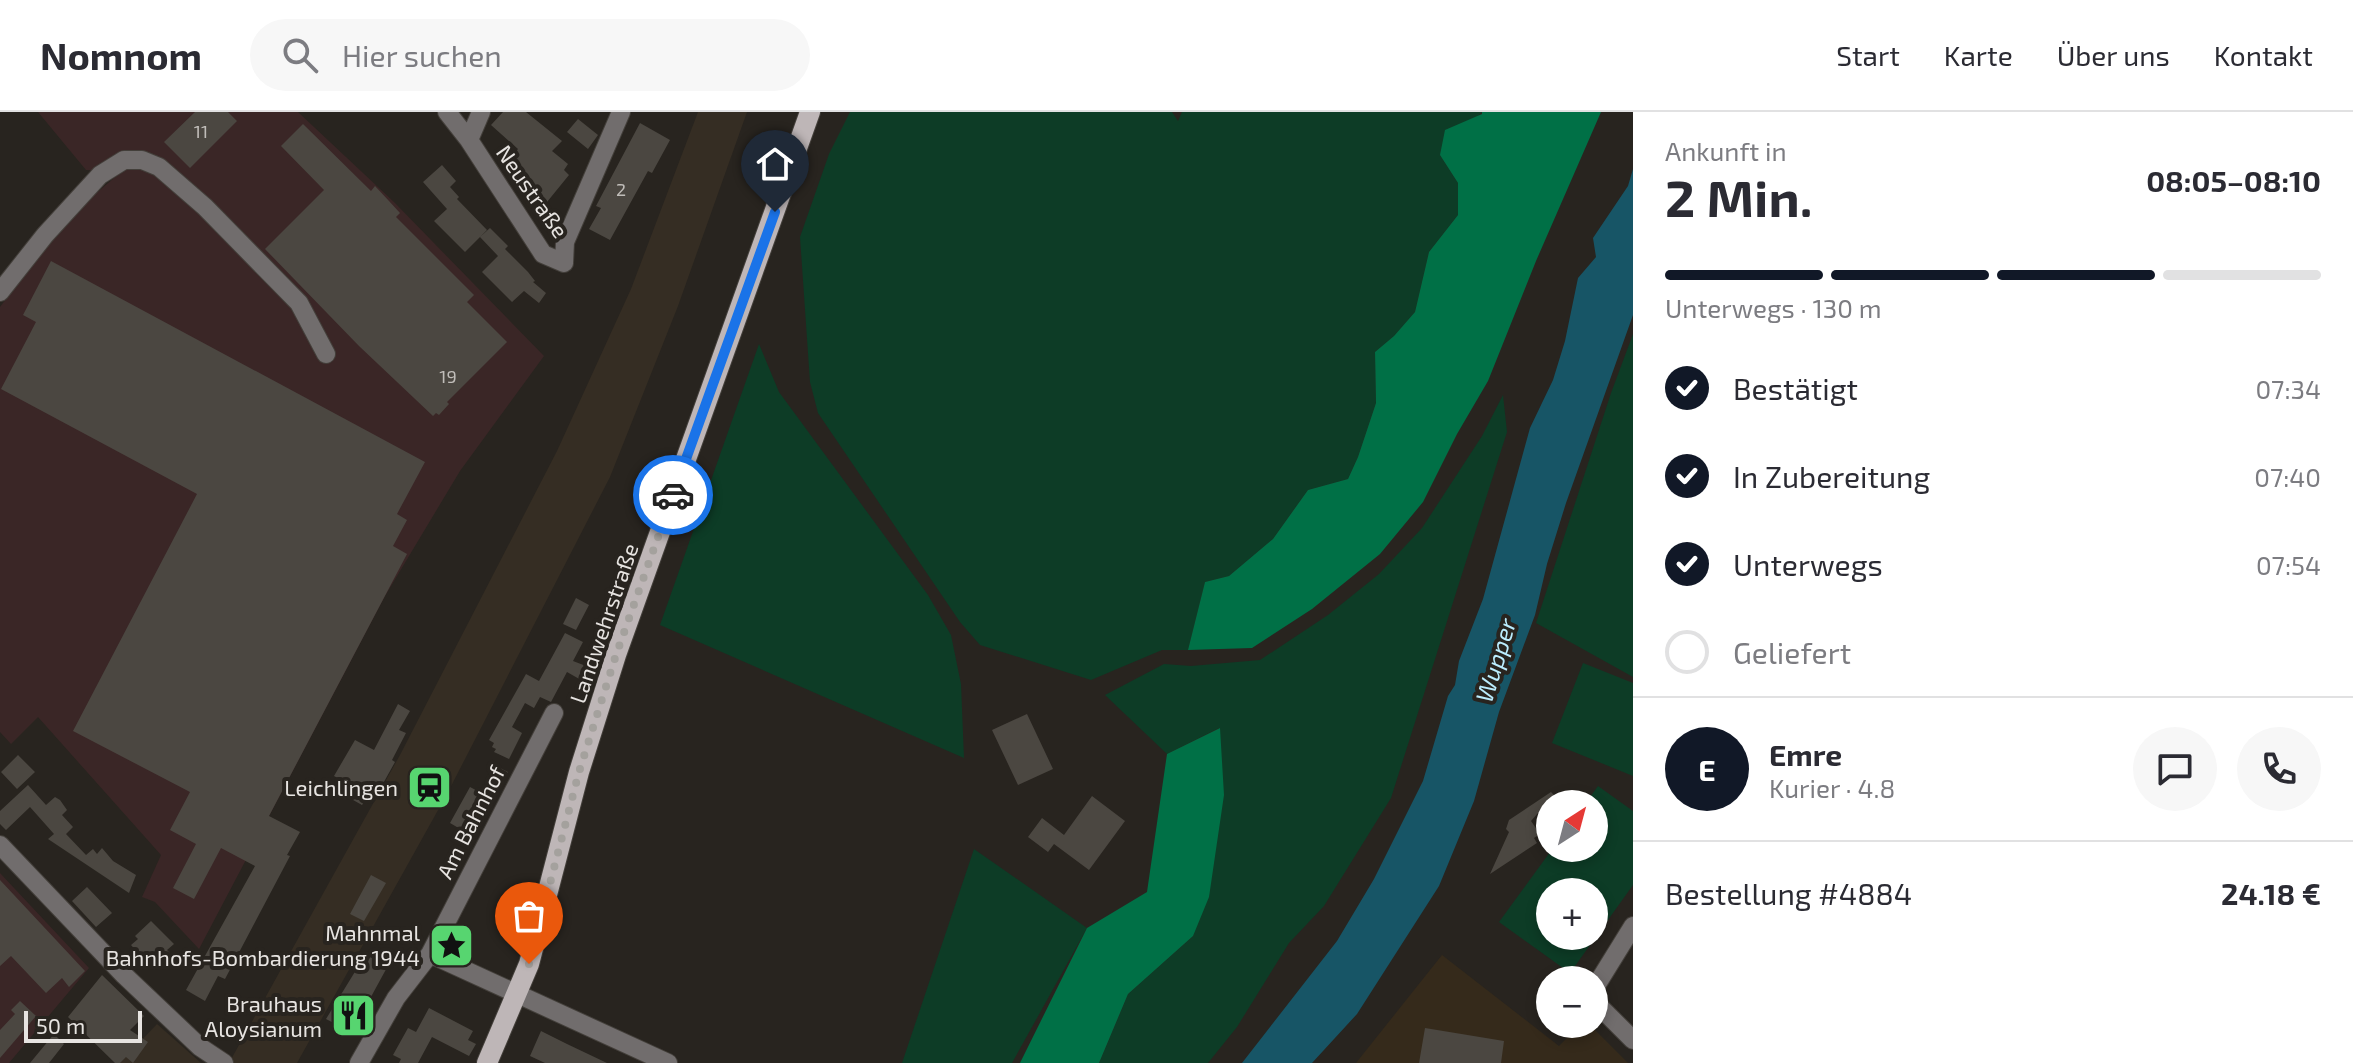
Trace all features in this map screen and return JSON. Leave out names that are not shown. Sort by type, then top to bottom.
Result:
[{"type":"main road","name":"Landwehrstraße","points":[[487,1063],[529,964],[579,772],[616,655],[810,112]]},
{"type":"street","name":"Neustraße","points":[[447,112],[469,140],[543,254],[564,263],[565,242],[621,112]]},
{"type":"street","name":"Neustraße","points":[[469,140],[481,112]]},
{"type":"street","points":[[0,292],[45,235],[100,175],[124,160],[142,160],[159,167],[205,207],[299,303],[326,354]]},
{"type":"street","name":"Am Bahnhof","points":[[359,1063],[396,998],[430,954],[554,713]]},
{"type":"street","points":[[0,845],[124,975],[200,1047],[224,1063]]},
{"type":"street","points":[[1608,966],[1633,926]]},
{"type":"street","points":[[430,954],[668,1063]]},
{"type":"street","points":[[1608,1015],[1633,1040]]},
{"type":"shaded area","points":[[38,112],[298,112],[395,203],[544,356],[460,471],[385,596],[199,949],[155,902],[142,897],[161,855],[38,717],[11,744],[0,732],[0,307],[42,251],[86,202],[121,172],[86,170]]},
{"type":"shaded area","points":[[698,112],[747,112],[678,306],[610,477],[447,794],[297,1063],[229,1063],[400,755],[557,451],[631,289]]},
{"type":"shaded area","points":[[0,873],[89,968],[9,1063],[0,1063]]},
{"type":"shaded area","points":[[1442,955],[1536,1028],[1536,1038],[1549,1038],[1559,1046],[1567,1038],[1603,1038],[1628,1063],[1356,1063]]},
{"type":"shaded area","points":[[157,1024],[201,1063],[120,1063]]},
{"type":"green space","points":[[850,112],[1172,112],[1178,121],[1182,112],[1482,112],[1440,155],[1458,183],[1458,215],[1429,252],[1415,312],[1375,352],[1376,403],[1348,479],[1308,490],[1273,539],[1229,576],[1205,582],[1188,650],[1162,650],[1091,680],[980,645],[960,622],[818,413],[810,382],[800,237],[829,154]]},
{"type":"green space","points":[[1482,112],[1601,112],[1488,381],[1423,502],[1380,554],[1312,609],[1252,648],[1188,650],[1205,582],[1229,576],[1273,539],[1308,490],[1348,479],[1376,403],[1375,352],[1415,312],[1429,252],[1458,215],[1458,183],[1440,155],[1445,130]]},
{"type":"green space","points":[[1633,334],[1633,677],[1536,623]]},
{"type":"green space","points":[[759,344],[779,392],[928,595],[951,635],[961,684],[964,758],[660,625]]},
{"type":"green space","points":[[1503,395],[1507,432],[1391,798],[1324,906],[1289,943],[1237,1027],[1208,1063],[1099,1063],[1128,994],[1193,936],[1219,728],[1167,754],[1105,695],[1164,664],[1191,666],[1260,660],[1328,615],[1379,574],[1422,528],[1482,436]]},
{"type":"green space","points":[[1583,663],[1633,683],[1633,776],[1552,743]]},
{"type":"green space","points":[[1220,728],[1224,795],[1209,897],[1193,936],[1128,994],[1099,1063],[1020,1063],[1087,928],[1147,892],[1167,754]]},
{"type":"green space","points":[[1608,793],[1633,811],[1633,885],[1608,920],[1608,878],[1536,878],[1536,949],[1499,922],[1543,862],[1608,862]]},
{"type":"green space","points":[[974,849],[1087,928],[1012,1063],[902,1063]]},
{"type":"green space","points":[[1538,950],[1586,950],[1575,966],[1560,966]]},
{"type":"water","name":"Wupper","points":[[1633,169],[1633,315],[1566,503],[1535,615],[1499,712],[1474,801],[1439,886],[1357,1014],[1312,1063],[1242,1063],[1337,941],[1374,879],[1423,781],[1448,696],[1455,685],[1459,661],[1483,599],[1530,428],[1553,380],[1578,278],[1596,257],[1593,238],[1628,186]]},
{"type":"building","points":[[195,112],[228,112],[237,121],[190,168],[164,142]]},
{"type":"building","points":[[503,112],[526,112],[562,141],[552,151],[568,164],[564,170],[569,175],[547,202],[528,185],[522,188],[513,173],[519,169],[511,158],[518,149],[491,125]]},
{"type":"building","points":[[578,119],[598,135],[588,149],[567,132]]},
{"type":"building","points":[[640,123],[670,140],[652,173],[648,171],[610,240],[589,229],[601,208],[596,206]]},
{"type":"building","points":[[303,124],[371,191],[375,186],[400,213],[396,217],[474,295],[467,302],[507,342],[447,402],[449,404],[439,415],[436,413],[433,416],[359,346],[265,249],[324,190],[281,146]]},
{"type":"building","points":[[442,165],[456,181],[450,187],[459,197],[457,199],[487,230],[465,252],[434,221],[447,209],[423,182]]},
{"type":"building","points":[[490,228],[508,246],[505,249],[528,272],[533,282],[546,293],[539,303],[524,291],[512,302],[482,272],[498,256],[480,237]]},
{"type":"building","points":[[51,261],[425,462],[397,514],[407,520],[393,546],[407,554],[269,816],[300,832],[225,979],[218,976],[205,1001],[186,990],[255,866],[221,848],[194,899],[173,888],[196,844],[170,830],[190,792],[73,731],[197,494],[1,389],[36,322],[23,315]]},
{"type":"building","points":[[576,598],[589,605],[576,630],[563,624]]},
{"type":"building","points":[[565,633],[583,642],[573,661],[586,666],[581,680],[567,672],[551,702],[540,697],[534,708],[525,703],[512,727],[522,733],[509,759],[494,752],[494,743],[489,740],[526,674],[539,681]]},
{"type":"building","points":[[398,704],[410,711],[399,730],[406,733],[392,760],[395,762],[375,798],[369,795],[362,805],[337,791],[343,781],[334,776],[355,740],[374,750]]},
{"type":"building","points":[[1027,714],[1053,769],[1018,785],[992,730]]},
{"type":"building","points":[[18,755],[35,772],[17,789],[1,772]]},
{"type":"building","points":[[496,766],[508,772],[494,797],[482,790]]},
{"type":"building","points":[[28,785],[46,805],[55,797],[60,800],[67,810],[62,815],[73,827],[66,834],[86,855],[93,849],[97,854],[102,848],[113,861],[136,875],[129,893],[48,839],[54,834],[30,807],[6,830],[0,824],[0,811]]},
{"type":"building","points":[[470,787],[491,798],[475,827],[466,822],[462,830],[450,823]]},
{"type":"building","points":[[1092,796],[1125,821],[1089,870],[1054,844],[1048,852],[1028,837],[1042,818],[1064,835]]},
{"type":"building","points":[[1536,802],[1536,815],[1531,821],[1536,828],[1536,844],[1490,874],[1509,832],[1506,829],[1509,820]]},
{"type":"building","points":[[371,875],[386,883],[364,921],[350,914]]},
{"type":"building","points":[[0,880],[85,971],[69,987],[62,978],[46,993],[11,956],[0,966]]},
{"type":"building","points":[[87,887],[112,913],[96,927],[72,901]]},
{"type":"building","points":[[151,921],[174,944],[167,950],[171,954],[158,965],[155,962],[150,966],[131,945],[138,939],[135,936]]},
{"type":"building","points":[[373,952],[390,962],[355,1034],[326,1019],[364,957]]},
{"type":"building","points":[[102,975],[144,1016],[130,1030],[148,1042],[133,1063],[126,1057],[115,1063],[68,1017]]},
{"type":"building","points":[[20,1001],[36,1016],[0,1058],[0,1030],[15,1014],[11,1010]]},
{"type":"building","points":[[429,1008],[473,1031],[468,1040],[476,1044],[469,1056],[432,1037],[418,1063],[399,1063],[401,1059],[393,1055],[408,1028],[416,1032]]},
{"type":"building","points":[[1425,1028],[1504,1041],[1501,1063],[1419,1063]]},
{"type":"building","points":[[541,1031],[607,1063],[545,1063],[530,1056]]},
{"type":"building","points":[[54,1034],[64,1044],[49,1063],[30,1063]]},
{"type":"way so far","points":[[529,964],[579,772],[616,655],[673,495]]},
{"type":"place","name":"Leichlingen","points":[[429,787]]},
{"type":"place","name":"Mahnmal Bahnhofs-Bombardierung 1944","points":[[451,945]]},
{"type":"place","name":"Brauhaus Aloysianum","points":[[353,1016]]},
{"type":"route","points":[[673,495],[775,212]]}]
